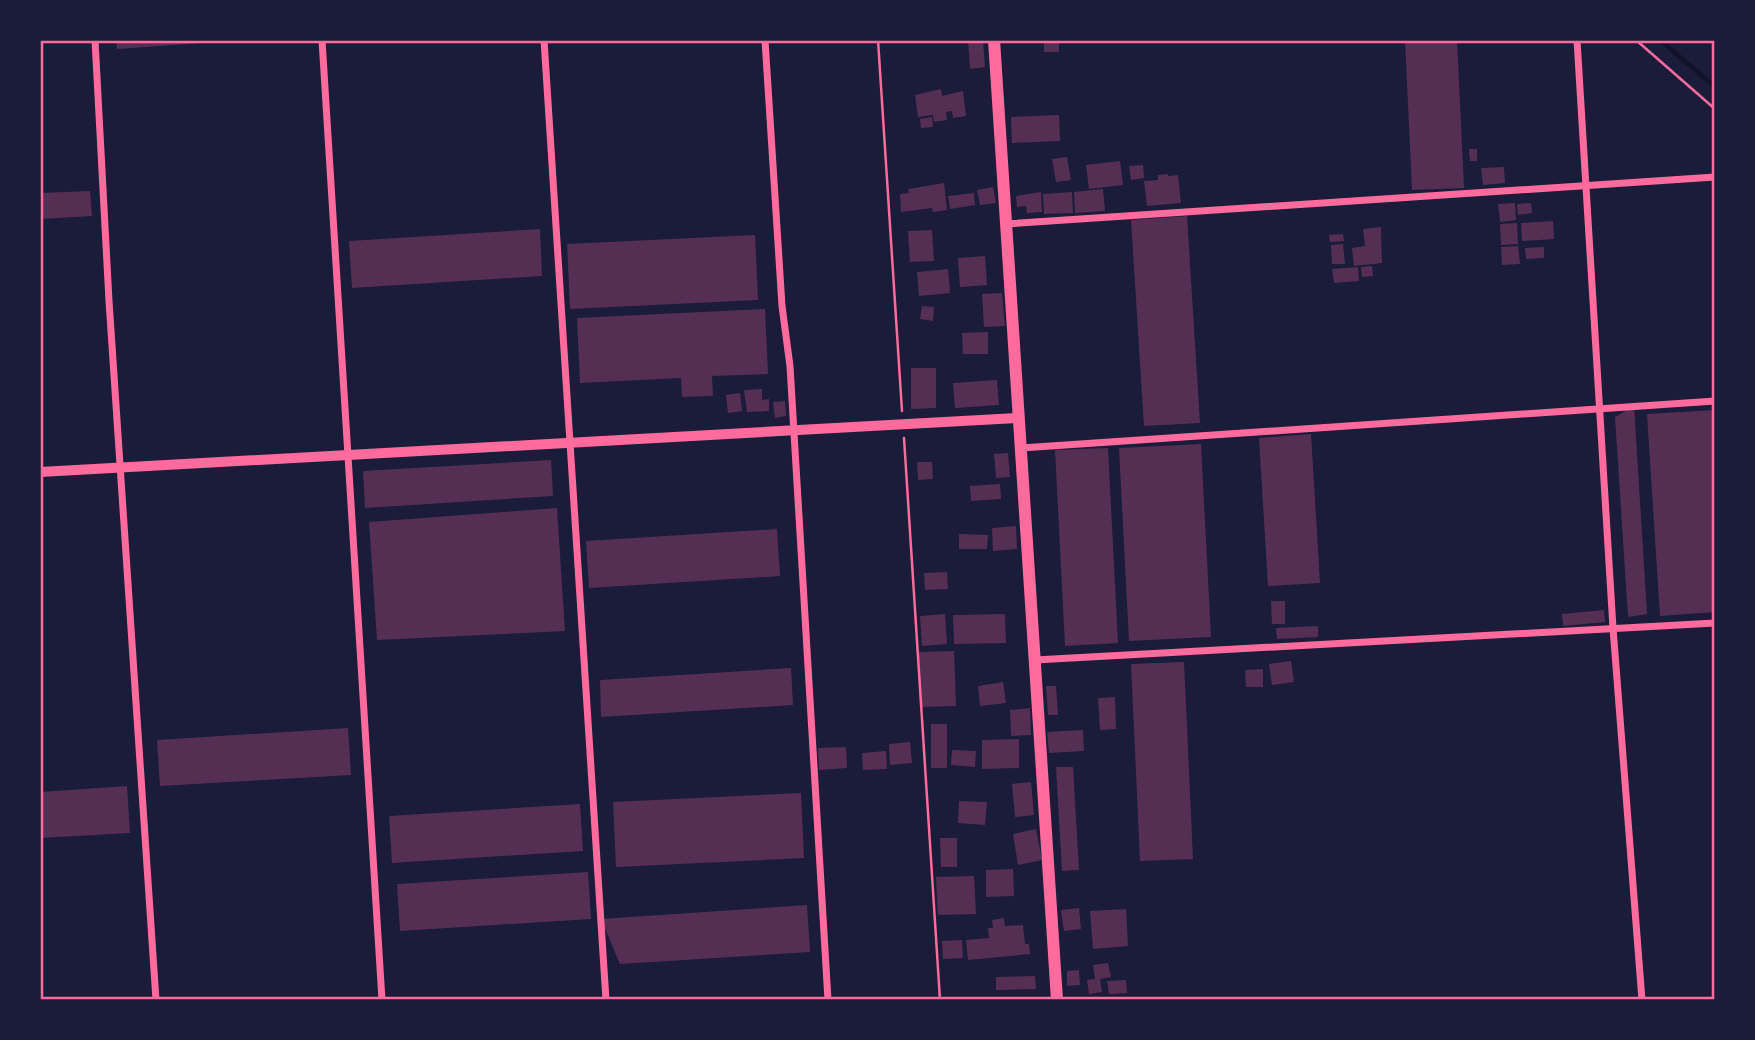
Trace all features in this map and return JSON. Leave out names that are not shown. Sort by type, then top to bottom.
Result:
[{"type":"main road","points":[[995,40],[1017,418],[1057,1000]]},
{"type":"street","points":[[95,40],[109,300],[156,1000]]},
{"type":"street","points":[[322,40],[382,1000]]},
{"type":"street","points":[[544,40],[606,1000]]},
{"type":"street","points":[[765,40],[782,306],[794,430],[828,1000]]},
{"type":"street","points":[[1577,40],[1613,628],[1642,1000]]},
{"type":"street","points":[[1006,224],[1715,177]]},
{"type":"street","points":[[1019,448],[1715,401]]},
{"type":"street","points":[[40,472],[1017,418]]},
{"type":"street","points":[[1035,660],[1715,623]]},
{"type":"path","points":[[878,40],[940,1000]]},
{"type":"path","points":[[1636,40],[1715,109]]},
{"type":"building","points":[[116,40],[216,40],[216,42],[117,49]]},
{"type":"building","points":[[968,40],[983,40],[985,67],[970,69]]},
{"type":"building","points":[[1044,40],[1059,40],[1059,52],[1044,52]]},
{"type":"building","points":[[1405,40],[1457,40],[1464,188],[1412,190]]},
{"type":"building","points":[[941,89],[942,96],[963,91],[966,116],[953,118],[952,111],[946,112],[947,120],[934,122],[933,115],[918,117],[915,95]]},
{"type":"building","points":[[1059,115],[1060,141],[1012,143],[1011,117]]},
{"type":"building","points":[[932,117],[933,127],[921,128],[920,119]]},
{"type":"building","points":[[1469,149],[1477,149],[1477,161],[1470,161]]},
{"type":"building","points":[[1067,157],[1071,180],[1056,182],[1052,159]]},
{"type":"building","points":[[1120,161],[1123,185],[1089,189],[1086,165]]},
{"type":"building","points":[[1143,165],[1144,178],[1131,180],[1129,166]]},
{"type":"building","points":[[1504,167],[1505,183],[1483,185],[1481,168]]},
{"type":"building","points":[[1158,175],[1178,175],[1181,203],[1147,206],[1144,181],[1158,180]]},
{"type":"building","points":[[944,183],[947,210],[933,212],[932,208],[901,212],[900,194],[909,193],[908,189]]},
{"type":"building","points":[[993,187],[996,203],[980,205],[977,190]]},
{"type":"building","points":[[1103,189],[1105,211],[1075,213],[1074,192]]},
{"type":"building","points":[[90,191],[92,216],[40,219],[40,193]]},
{"type":"building","points":[[1041,192],[1042,212],[1027,213],[1026,206],[1017,207],[1016,196]]},
{"type":"building","points":[[1072,192],[1073,213],[1044,214],[1043,194]]},
{"type":"building","points":[[974,193],[975,205],[950,209],[948,196]]},
{"type":"building","points":[[1515,203],[1516,220],[1500,222],[1498,204]]},
{"type":"building","points":[[1531,203],[1532,213],[1518,215],[1517,204]]},
{"type":"building","points":[[1187,216],[1200,423],[1144,426],[1131,220]]},
{"type":"building","points":[[1553,221],[1554,239],[1522,241],[1521,223]]},
{"type":"building","points":[[1517,223],[1518,244],[1501,245],[1500,224]]},
{"type":"building","points":[[1381,227],[1382,263],[1354,266],[1352,248],[1365,246],[1363,229]]},
{"type":"building","points":[[540,229],[542,276],[352,288],[349,241]]},
{"type":"building","points":[[932,230],[934,261],[910,262],[908,231]]},
{"type":"building","points":[[1343,234],[1344,241],[1330,242],[1329,235]]},
{"type":"building","points":[[755,235],[758,300],[570,309],[567,244]]},
{"type":"building","points":[[1343,244],[1345,264],[1332,264],[1331,245]]},
{"type":"building","points":[[1518,246],[1520,264],[1502,265],[1501,247]]},
{"type":"building","points":[[1544,247],[1544,258],[1526,259],[1525,248]]},
{"type":"building","points":[[985,256],[987,285],[960,287],[958,258]]},
{"type":"building","points":[[1372,266],[1373,276],[1362,277],[1361,267]]},
{"type":"building","points":[[1358,267],[1359,281],[1334,283],[1332,269]]},
{"type":"building","points":[[948,269],[950,293],[919,296],[917,272]]},
{"type":"building","points":[[1002,293],[1005,326],[984,327],[982,294]]},
{"type":"building","points":[[922,306],[934,307],[933,321],[920,319]]},
{"type":"building","points":[[765,309],[768,374],[712,376],[713,396],[682,397],[681,378],[580,383],[577,318]]},
{"type":"building","points":[[988,332],[988,354],[963,354],[962,333]]},
{"type":"building","points":[[911,368],[936,368],[936,408],[911,409]]},
{"type":"building","points":[[997,380],[999,405],[955,408],[953,383]]},
{"type":"building","points":[[762,389],[762,400],[769,399],[769,411],[747,412],[744,390]]},
{"type":"building","points":[[740,393],[742,411],[728,413],[726,395]]},
{"type":"building","points":[[785,401],[786,416],[775,418],[773,402]]},
{"type":"building","points":[[1634,406],[1647,614],[1628,617],[1615,417]]},
{"type":"building","points":[[1715,410],[1715,612],[1660,616],[1647,414]]},
{"type":"building","points":[[1311,434],[1320,583],[1268,586],[1259,438]]},
{"type":"building","points":[[1201,444],[1211,637],[1129,641],[1119,448]]},
{"type":"building","points":[[1108,448],[1118,643],[1065,646],[1055,450]]},
{"type":"building","points":[[1008,453],[1010,477],[996,478],[994,454]]},
{"type":"building","points":[[551,460],[553,496],[365,508],[363,471]]},
{"type":"building","points":[[917,462],[932,462],[933,479],[918,480]]},
{"type":"building","points":[[1000,484],[1001,499],[971,501],[970,486]]},
{"type":"building","points":[[557,508],[565,631],[377,640],[369,522]]},
{"type":"building","points":[[1016,526],[1017,549],[993,551],[992,528]]},
{"type":"building","points":[[777,529],[780,576],[589,588],[586,541]]},
{"type":"building","points":[[959,534],[988,535],[987,549],[959,549]]},
{"type":"building","points":[[947,572],[948,589],[925,590],[924,573]]},
{"type":"building","points":[[1271,601],[1285,601],[1285,624],[1272,624]]},
{"type":"building","points":[[1604,610],[1605,622],[1563,626],[1562,614]]},
{"type":"building","points":[[945,614],[947,644],[922,646],[920,616]]},
{"type":"building","points":[[1005,614],[1006,643],[954,644],[953,615]]},
{"type":"building","points":[[1318,626],[1318,637],[1277,639],[1276,628]]},
{"type":"building","points":[[954,651],[956,706],[920,707],[918,652]]},
{"type":"building","points":[[1291,661],[1294,682],[1272,685],[1269,664]]},
{"type":"building","points":[[1184,662],[1193,859],[1140,861],[1131,664]]},
{"type":"building","points":[[791,668],[793,705],[601,717],[600,680]]},
{"type":"building","points":[[1263,669],[1263,687],[1246,687],[1245,670]]},
{"type":"building","points":[[1003,682],[1006,703],[980,706],[978,686]]},
{"type":"building","points":[[1046,686],[1056,686],[1058,715],[1048,715]]},
{"type":"building","points":[[1115,697],[1116,729],[1100,730],[1098,698]]},
{"type":"building","points":[[1030,708],[1031,735],[1011,736],[1010,710]]},
{"type":"building","points":[[931,724],[947,724],[947,768],[931,768]]},
{"type":"building","points":[[348,728],[351,775],[160,786],[157,740]]},
{"type":"building","points":[[1083,730],[1084,751],[1049,753],[1047,732]]},
{"type":"building","points":[[1019,739],[1019,768],[982,769],[982,740]]},
{"type":"building","points":[[910,742],[912,763],[890,765],[889,744]]},
{"type":"building","points":[[846,747],[847,768],[819,770],[818,748]]},
{"type":"building","points":[[952,750],[976,751],[975,767],[951,765]]},
{"type":"building","points":[[886,751],[887,769],[863,770],[862,753]]},
{"type":"building","points":[[1056,767],[1073,767],[1079,870],[1062,871]]},
{"type":"building","points":[[1031,782],[1034,815],[1015,817],[1012,784]]},
{"type":"building","points":[[127,786],[130,833],[40,838],[40,792]]},
{"type":"building","points":[[801,793],[804,858],[616,867],[613,802]]},
{"type":"building","points":[[959,801],[987,802],[985,825],[958,823]]},
{"type":"building","points":[[580,804],[583,851],[392,863],[389,816]]},
{"type":"building","points":[[1036,829],[1042,860],[1018,865],[1013,834]]},
{"type":"building","points":[[940,838],[957,838],[957,867],[941,867]]},
{"type":"building","points":[[1013,869],[1014,896],[986,897],[986,870]]},
{"type":"building","points":[[588,872],[591,919],[400,931],[397,884]]},
{"type":"building","points":[[974,876],[976,914],[938,915],[936,877]]},
{"type":"building","points":[[807,905],[810,952],[620,964],[601,919]]},
{"type":"building","points":[[1079,908],[1081,929],[1064,931],[1061,910]]},
{"type":"building","points":[[1126,909],[1128,946],[1093,949],[1090,911]]},
{"type":"building","points":[[1004,918],[1005,926],[1023,925],[1025,944],[1029,944],[1030,954],[968,960],[966,940],[989,938],[988,928],[993,928],[992,920]]},
{"type":"building","points":[[962,940],[963,958],[943,959],[942,941]]},
{"type":"building","points":[[1108,963],[1111,977],[1100,979],[1102,992],[1089,994],[1087,980],[1095,979],[1093,965]]},
{"type":"building","points":[[1079,970],[1080,985],[1067,986],[1067,971]]},
{"type":"building","points":[[1035,976],[1036,989],[996,990],[996,977]]},
{"type":"building","points":[[1126,980],[1127,993],[1109,994],[1107,981]]},
{"type":"waterway","points":[[1660,40],[1715,87]]}]
